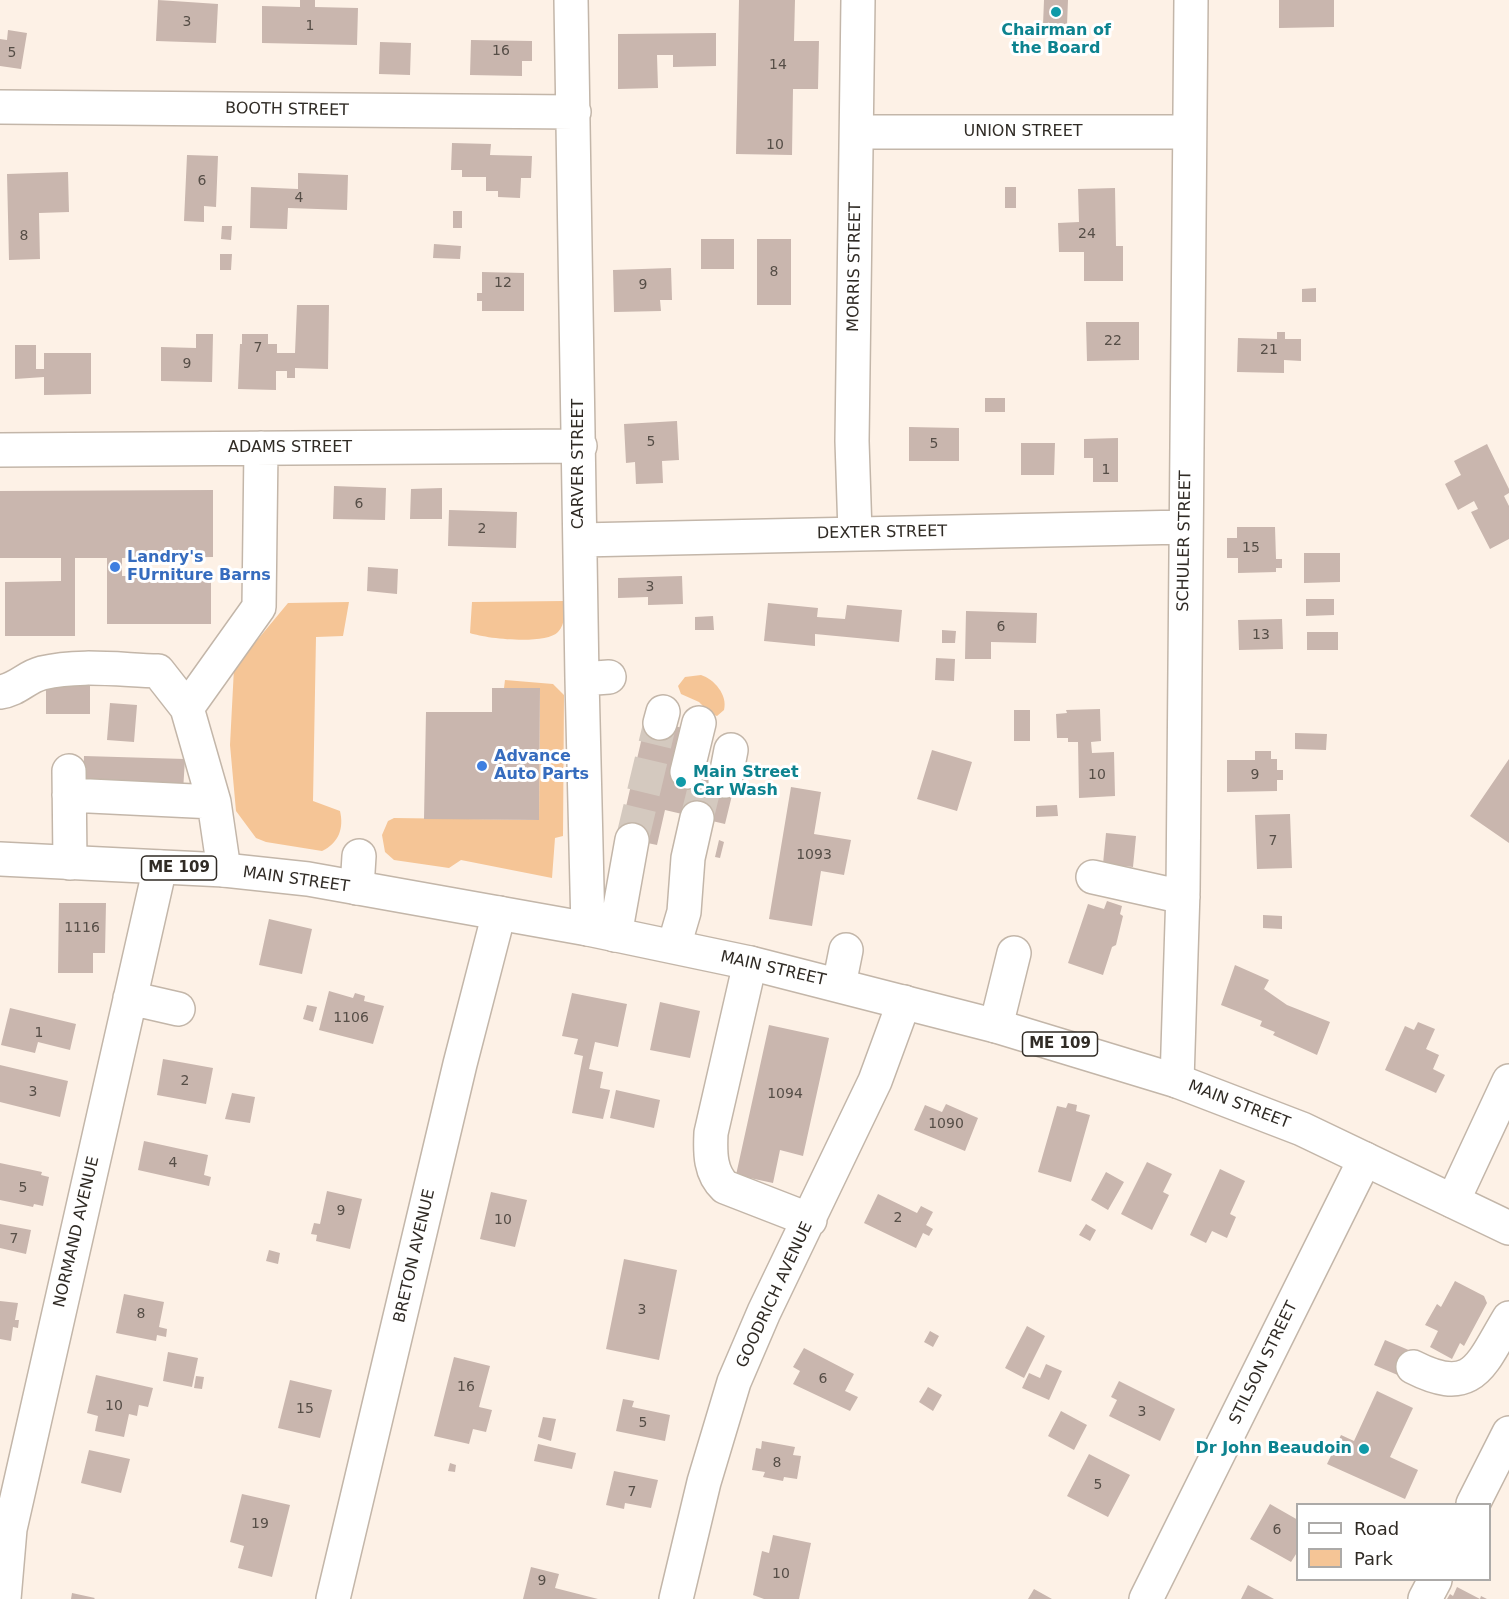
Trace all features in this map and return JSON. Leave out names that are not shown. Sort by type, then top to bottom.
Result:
[{"type":"main road","name":"CARVER STREET","points":[[572,0],[584,669],[602,932]]},
{"type":"main road","name":"MORRIS STREET","points":[[855,533],[852,441],[858,0]]},
{"type":"main road","name":"SCHULER STREET","points":[[1177,1081],[1183,897],[1191,0]]},
{"type":"main road","name":"BOOTH STREET","points":[[0,107],[574,112]]},
{"type":"main road","name":"UNION STREET","points":[[857,132],[1189,132]]},
{"type":"main road","name":"ADAMS STREET","points":[[0,450],[580,446]]},
{"type":"main road","points":[[187,708],[258,607],[261,448]]},
{"type":"main road","name":"DEXTER STREET","points":[[580,540],[1185,527]]},
{"type":"main road","points":[[0,692],[11,690],[38,674],[66,668],[158,671],[187,708],[214,802],[224,870]]},
{"type":"main road","points":[[70,863],[69,783],[214,802]]},
{"type":"main road","points":[[674,946],[691,905],[696,817]]},
{"type":"main road","points":[[602,932],[621,898],[632,840]]},
{"type":"main road","points":[[357,888],[358,856]]},
{"type":"main road","name":"MAIN STREET","points":[[0,859],[224,870],[308,879],[602,932],[750,963],[996,1026],[1177,1081],[1302,1128],[1509,1227]]},
{"type":"main road","name":"NORMAND AVENUE","points":[[4,1599],[10,1529],[160,867]]},
{"type":"main road","points":[[1094,877],[1183,897]]},
{"type":"main road","name":"BRETON AVENUE","points":[[333,1599],[499,913]]},
{"type":"main road","points":[[839,985],[846,950]]},
{"type":"main road","points":[[996,1026],[1014,953]]},
{"type":"main road","points":[[750,963],[711,1133],[710,1151],[716,1179],[725,1187],[810,1220]]},
{"type":"main road","points":[[130,998],[178,1009]]},
{"type":"main road","name":"GOODRICH AVENUE","points":[[676,1599],[704,1482],[735,1382],[764,1312],[875,1081],[904,1002]]},
{"type":"main road","points":[[1453,1201],[1509,1081]]},
{"type":"main road","name":"STILSON STREET","points":[[1146,1599],[1287,1336],[1365,1159]]},
{"type":"main road","points":[[1413,1367],[1434,1378],[1449,1380],[1463,1378],[1475,1372],[1509,1318]]},
{"type":"main road","points":[[1474,1503],[1509,1433]]},
{"type":"main road","points":[[1425,1599],[1434,1581]]},
{"type":"green space","points":[[564,601],[562,625],[558,632],[551,636],[516,640],[470,633],[472,602]]},
{"type":"green space","points":[[349,602],[343,636],[316,637],[313,801],[340,811],[341,829],[333,844],[322,851],[266,842],[256,838],[236,811],[230,745],[234,668],[288,603]]},
{"type":"green space","points":[[701,675],[715,684],[722,693],[724,710],[717,716],[711,714],[699,702],[681,694],[678,686],[685,677]]},
{"type":"green space","points":[[505,680],[553,684],[564,695],[563,836],[555,838],[552,878],[461,860],[449,868],[394,860],[385,852],[382,835],[388,821],[394,818],[539,820],[540,688],[504,688]]},
{"type":"building","points":[[158,0],[218,4],[216,43],[156,41]]},
{"type":"building","points":[[300,0],[315,0],[315,7],[358,8],[357,45],[262,43],[262,6],[300,7]]},
{"type":"building","points":[[739,0],[795,0],[794,41],[819,41],[818,89],[793,89],[792,155],[736,154]]},
{"type":"building","name":"Chairman of the Board","points":[[1044,0],[1068,0],[1067,25],[1043,25]]},
{"type":"building","points":[[1279,0],[1334,0],[1334,27],[1279,28]]},
{"type":"building","points":[[8,30],[27,33],[21,69],[0,66],[0,39],[7,40]]},
{"type":"building","points":[[716,33],[716,66],[673,67],[673,55],[657,55],[658,88],[618,89],[618,34]]},
{"type":"building","points":[[471,40],[532,41],[532,61],[522,61],[522,76],[470,75]]},
{"type":"building","points":[[380,42],[411,43],[410,75],[379,74]]},
{"type":"building","points":[[452,143],[491,144],[490,155],[532,156],[531,178],[521,178],[520,198],[498,197],[498,191],[486,191],[486,177],[462,177],[462,170],[451,170]]},
{"type":"building","points":[[187,155],[218,156],[216,207],[204,206],[204,222],[184,221]]},
{"type":"building","points":[[68,172],[69,212],[39,213],[40,259],[9,260],[7,174]]},
{"type":"building","points":[[298,173],[348,175],[347,210],[288,208],[287,229],[250,228],[251,187],[298,189]]},
{"type":"building","points":[[1005,187],[1016,187],[1016,208],[1005,208]]},
{"type":"building","points":[[1115,188],[1116,246],[1123,246],[1123,281],[1084,281],[1084,252],[1059,252],[1058,223],[1079,222],[1078,189]]},
{"type":"building","points":[[453,211],[462,211],[462,228],[453,228]]},
{"type":"building","points":[[222,226],[232,226],[231,240],[221,239]]},
{"type":"building","points":[[701,239],[734,239],[734,269],[701,269]]},
{"type":"building","points":[[757,239],[791,239],[791,305],[757,305]]},
{"type":"building","points":[[434,244],[461,246],[460,259],[433,258]]},
{"type":"building","points":[[220,254],[232,254],[231,270],[220,270]]},
{"type":"building","points":[[671,268],[672,300],[660,300],[661,311],[614,312],[613,270]]},
{"type":"building","points":[[482,272],[524,273],[524,311],[482,311],[482,301],[477,301],[477,293],[482,293]]},
{"type":"building","points":[[1316,288],[1316,302],[1302,302],[1302,289]]},
{"type":"building","points":[[297,305],[329,305],[328,369],[295,368],[295,378],[287,378],[287,371],[276,371],[276,390],[238,389],[242,334],[268,334],[268,344],[277,344],[277,353],[295,353]]},
{"type":"building","points":[[1086,322],[1139,322],[1139,360],[1087,361]]},
{"type":"building","points":[[1277,332],[1285,332],[1285,339],[1301,339],[1301,361],[1284,360],[1284,373],[1237,372],[1238,338],[1277,339]]},
{"type":"building","points":[[196,334],[213,334],[212,382],[161,381],[161,347],[196,348]]},
{"type":"building","points":[[15,345],[36,345],[36,369],[44,369],[44,353],[91,353],[91,394],[44,395],[44,377],[15,379]]},
{"type":"building","points":[[985,398],[1005,398],[1005,412],[985,412]]},
{"type":"building","points":[[677,421],[679,460],[662,461],[663,483],[636,484],[635,462],[626,463],[624,424]]},
{"type":"building","points":[[909,427],[959,428],[959,461],[909,461]]},
{"type":"building","points":[[1118,438],[1118,482],[1093,482],[1093,458],[1084,458],[1084,439]]},
{"type":"building","points":[[1021,443],[1055,443],[1054,475],[1021,475]]},
{"type":"building","points":[[1487,444],[1509,489],[1509,493],[1504,496],[1509,506],[1509,539],[1490,549],[1471,512],[1478,509],[1474,501],[1458,510],[1445,484],[1461,475],[1454,461]]},
{"type":"building","points":[[334,486],[386,488],[385,520],[333,519]]},
{"type":"building","points":[[442,488],[442,519],[410,519],[411,489]]},
{"type":"building","name":"Landry's FUrniture Barns","points":[[213,490],[213,557],[122,558],[122,576],[211,576],[211,624],[107,624],[107,558],[75,558],[75,636],[5,636],[5,582],[61,581],[61,558],[0,558],[0,491]]},
{"type":"building","points":[[449,510],[517,512],[516,548],[448,546]]},
{"type":"building","points":[[1237,527],[1275,527],[1276,559],[1282,559],[1282,568],[1276,568],[1276,572],[1238,573],[1238,558],[1227,558],[1227,538],[1237,538]]},
{"type":"building","points":[[1304,553],[1340,553],[1340,582],[1304,583]]},
{"type":"building","points":[[368,567],[398,569],[397,594],[367,591]]},
{"type":"building","points":[[682,576],[683,604],[648,605],[648,597],[618,598],[618,578]]},
{"type":"building","points":[[1306,599],[1334,599],[1334,615],[1306,616]]},
{"type":"building","points":[[768,603],[818,608],[817,617],[845,619],[847,605],[902,610],[899,642],[815,634],[815,646],[764,641]]},
{"type":"building","points":[[966,611],[1037,613],[1036,643],[991,642],[991,659],[965,659]]},
{"type":"building","points":[[713,616],[714,630],[695,630],[695,617]]},
{"type":"building","points":[[1282,619],[1283,649],[1239,650],[1238,620]]},
{"type":"building","points":[[942,630],[956,631],[955,643],[942,643]]},
{"type":"building","points":[[1307,632],[1338,632],[1338,650],[1307,650]]},
{"type":"building","points":[[936,658],[955,659],[954,681],[935,680]]},
{"type":"building","points":[[46,681],[90,681],[90,714],[46,714]]},
{"type":"building","name":"Advance Auto Parts","points":[[492,688],[540,688],[539,820],[424,819],[426,712],[492,712]]},
{"type":"building","points":[[110,703],[137,705],[134,742],[107,740]]},
{"type":"building","points":[[1100,709],[1101,741],[1091,742],[1092,753],[1114,752],[1115,796],[1079,798],[1078,742],[1068,742],[1068,738],[1057,738],[1056,714],[1067,713],[1066,710]]},
{"type":"building","points":[[1014,710],[1030,710],[1030,741],[1014,741]]},
{"type":"building","name":"Main Street Car Wash","points":[[646,720],[683,728],[678,770],[735,783],[725,824],[665,810],[657,845],[619,837]]},
{"type":"building","points":[[1295,733],[1327,734],[1326,750],[1295,749]]},
{"type":"building","points":[[932,750],[972,762],[957,811],[917,799]]},
{"type":"building","points":[[1255,751],[1271,751],[1271,759],[1277,759],[1277,770],[1283,770],[1283,780],[1277,780],[1277,791],[1227,792],[1227,760],[1255,760]]},
{"type":"building","points":[[84,756],[185,759],[183,791],[83,788]]},
{"type":"building","points":[[1509,759],[1509,843],[1470,816]]},
{"type":"building","points":[[791,787],[821,792],[814,834],[851,840],[844,875],[821,871],[812,926],[769,919]]},
{"type":"building","points":[[1057,805],[1058,816],[1036,817],[1036,806]]},
{"type":"building","points":[[1290,814],[1292,868],[1257,869],[1255,815]]},
{"type":"building","points":[[1106,833],[1136,836],[1133,867],[1103,864]]},
{"type":"building","points":[[719,840],[724,842],[720,858],[715,857]]},
{"type":"building","points":[[1107,901],[1122,906],[1120,914],[1123,916],[1116,945],[1112,947],[1103,975],[1068,963],[1088,904],[1104,909]]},
{"type":"building","points":[[59,903],[106,903],[105,953],[93,953],[93,973],[58,973]]},
{"type":"building","points":[[1263,915],[1282,916],[1282,929],[1263,928]]},
{"type":"building","points":[[269,919],[312,929],[302,974],[259,965]]},
{"type":"building","points":[[1235,965],[1269,980],[1264,989],[1287,1005],[1330,1022],[1317,1055],[1273,1035],[1275,1032],[1260,1026],[1262,1021],[1221,1005]]},
{"type":"building","points":[[329,991],[353,998],[355,993],[365,996],[364,1001],[384,1006],[373,1044],[319,1030]]},
{"type":"building","points":[[572,993],[627,1004],[618,1047],[595,1042],[589,1069],[603,1072],[600,1088],[610,1090],[603,1119],[572,1113],[583,1056],[574,1054],[578,1039],[562,1036]]},
{"type":"building","points":[[660,1002],[700,1011],[690,1058],[650,1050]]},
{"type":"building","points":[[307,1005],[317,1007],[313,1022],[303,1019]]},
{"type":"building","points":[[10,1008],[76,1024],[70,1050],[38,1042],[35,1053],[1,1045]]},
{"type":"building","points":[[1418,1022],[1435,1029],[1426,1049],[1439,1055],[1433,1069],[1445,1075],[1436,1093],[1385,1070],[1405,1026],[1414,1030]]},
{"type":"building","points":[[769,1025],[829,1038],[803,1156],[780,1150],[773,1183],[736,1175]]},
{"type":"building","points":[[163,1059],[213,1068],[206,1104],[157,1095]]},
{"type":"building","points":[[0,1065],[68,1081],[60,1117],[0,1102]]},
{"type":"building","points":[[616,1090],[660,1100],[654,1128],[610,1118]]},
{"type":"building","points":[[232,1093],[255,1097],[250,1123],[225,1119]]},
{"type":"building","points":[[1068,1103],[1077,1105],[1076,1111],[1090,1115],[1071,1182],[1038,1172],[1057,1106],[1066,1108]]},
{"type":"building","points":[[946,1104],[978,1118],[965,1151],[914,1130],[925,1105],[942,1112]]},
{"type":"building","points":[[144,1141],[208,1155],[204,1175],[211,1177],[209,1186],[138,1170]]},
{"type":"building","points":[[1147,1162],[1172,1174],[1163,1192],[1169,1195],[1152,1230],[1121,1214]]},
{"type":"building","points":[[0,1163],[42,1172],[41,1175],[49,1177],[43,1206],[34,1204],[33,1207],[0,1200]]},
{"type":"building","points":[[1220,1169],[1245,1181],[1230,1214],[1236,1217],[1227,1238],[1212,1231],[1206,1243],[1190,1235]]},
{"type":"building","points":[[1106,1172],[1124,1182],[1108,1210],[1091,1200]]},
{"type":"building","points":[[327,1191],[362,1199],[350,1249],[316,1241],[317,1235],[311,1234],[314,1223],[320,1224]]},
{"type":"building","points":[[491,1192],[527,1200],[515,1247],[480,1239]]},
{"type":"building","points":[[878,1194],[917,1213],[921,1206],[933,1212],[926,1225],[933,1229],[929,1236],[923,1233],[916,1248],[864,1223]]},
{"type":"building","points":[[0,1224],[31,1230],[26,1254],[0,1248]]},
{"type":"building","points":[[1086,1224],[1096,1230],[1090,1241],[1079,1235]]},
{"type":"building","points":[[269,1250],[280,1253],[278,1264],[266,1261]]},
{"type":"building","points":[[624,1259],[677,1270],[659,1360],[606,1349]]},
{"type":"building","points":[[1455,1281],[1484,1296],[1487,1303],[1464,1346],[1460,1343],[1452,1359],[1430,1347],[1438,1331],[1425,1325],[1437,1304],[1441,1307]]},
{"type":"building","points":[[124,1294],[164,1302],[159,1327],[167,1329],[166,1337],[157,1335],[156,1341],[116,1333]]},
{"type":"building","points":[[0,1301],[18,1303],[15,1320],[19,1320],[18,1328],[13,1327],[11,1341],[0,1339]]},
{"type":"building","points":[[1027,1326],[1045,1336],[1024,1378],[1005,1368]]},
{"type":"building","points":[[930,1331],[939,1336],[933,1347],[924,1342]]},
{"type":"building","points":[[1385,1340],[1411,1351],[1400,1376],[1374,1365]]},
{"type":"building","points":[[804,1348],[854,1374],[845,1391],[858,1397],[850,1411],[793,1384],[800,1371],[793,1367]]},
{"type":"building","points":[[168,1352],[198,1358],[192,1387],[163,1381]]},
{"type":"building","points":[[454,1357],[490,1366],[479,1407],[492,1410],[486,1432],[473,1429],[469,1444],[434,1436]]},
{"type":"building","points":[[1046,1364],[1062,1371],[1049,1400],[1022,1388],[1029,1373],[1040,1378]]},
{"type":"building","points":[[96,1375],[153,1388],[148,1407],[139,1405],[137,1416],[129,1414],[124,1437],[95,1431],[98,1416],[87,1413]]},
{"type":"building","points":[[196,1376],[204,1377],[202,1389],[194,1388]]},
{"type":"building","points":[[290,1380],[332,1390],[320,1438],[278,1428]]},
{"type":"building","points":[[1119,1381],[1175,1409],[1160,1441],[1109,1416],[1117,1400],[1111,1397]]},
{"type":"building","points":[[928,1387],[942,1395],[933,1411],[919,1402]]},
{"type":"building","name":"Dr John Beaudoin","points":[[1377,1391],[1413,1408],[1390,1457],[1418,1470],[1405,1499],[1327,1464],[1341,1435],[1354,1441]]},
{"type":"building","points":[[623,1399],[634,1401],[632,1407],[670,1415],[665,1441],[616,1431]]},
{"type":"building","points":[[1061,1411],[1087,1425],[1074,1450],[1048,1436]]},
{"type":"building","points":[[543,1417],[556,1419],[551,1441],[538,1437]]},
{"type":"building","points":[[762,1441],[795,1447],[793,1455],[801,1456],[797,1479],[784,1477],[783,1481],[763,1477],[765,1472],[752,1470],[756,1448],[761,1449]]},
{"type":"building","points":[[538,1444],[576,1453],[572,1469],[534,1461]]},
{"type":"building","points":[[89,1450],[130,1459],[121,1493],[81,1483]]},
{"type":"building","points":[[1089,1454],[1130,1475],[1108,1517],[1067,1496]]},
{"type":"building","points":[[450,1463],[456,1465],[455,1472],[448,1471]]},
{"type":"building","points":[[614,1471],[658,1480],[651,1508],[625,1503],[624,1509],[606,1505]]},
{"type":"building","points":[[242,1494],[290,1505],[272,1577],[238,1568],[244,1546],[230,1542]]},
{"type":"building","points":[[1270,1504],[1296,1519],[1296,1554],[1291,1562],[1250,1539]]},
{"type":"building","points":[[773,1535],[811,1543],[799,1599],[764,1599],[753,1595],[762,1551],[769,1553]]},
{"type":"building","points":[[531,1567],[559,1574],[555,1588],[598,1599],[523,1599]]},
{"type":"building","points":[[1248,1585],[1274,1599],[1241,1599]]},
{"type":"building","points":[[1457,1587],[1480,1599],[1447,1599],[1450,1594],[1453,1596]]},
{"type":"building","points":[[1034,1589],[1052,1599],[1028,1599]]},
{"type":"building","points":[[72,1593],[95,1598],[71,1599]]},
{"type":"tunnel","points":[[632,840],[660,723]]},
{"type":"tunnel","points":[[697,818],[707,777]]},
{"type":"place","name":"Chairman of the Board","points":[[1056,12]]},
{"type":"place","name":"Landry's FUrniture Barns","points":[[115,567]]},
{"type":"place","name":"Advance Auto Parts","points":[[482,766]]},
{"type":"place","name":"Main Street Car Wash","points":[[681,782]]},
{"type":"place","name":"Dr John Beaudoin","points":[[1364,1449]]}]
